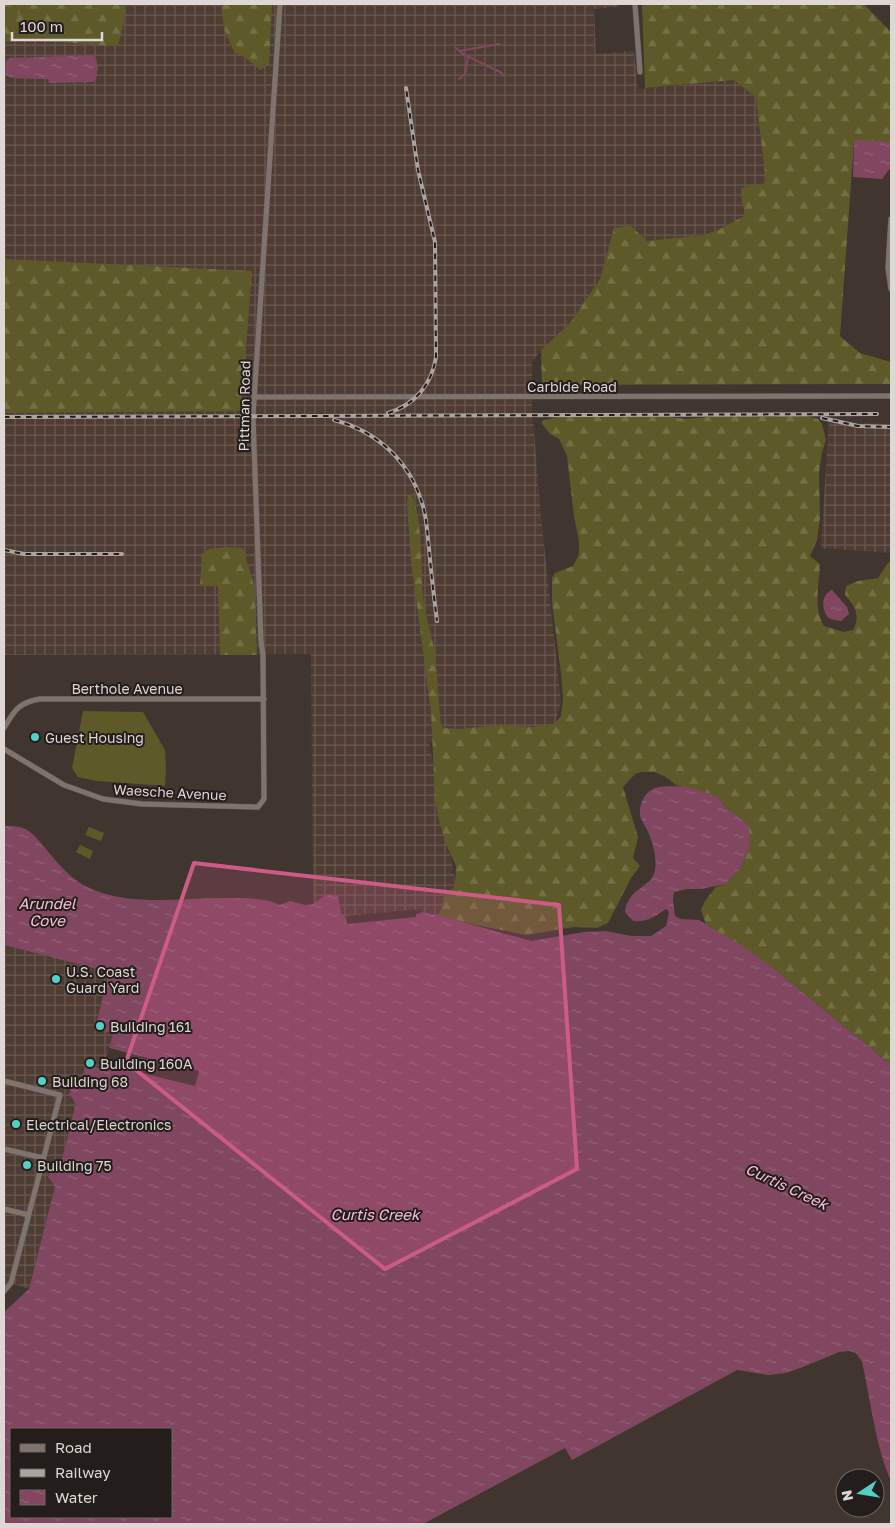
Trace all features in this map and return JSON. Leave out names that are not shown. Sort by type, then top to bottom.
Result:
[{"type":"street","name":"Pittman Road","points":[[258,806],[264,799],[264,699],[254,451],[254,397],[280,4]]},
{"type":"street","points":[[635,4],[640,72]]},
{"type":"street","points":[[891,219],[888,268],[891,288]]},
{"type":"street","name":"Carbide Road","points":[[254,397],[891,396]]},
{"type":"street","name":"Berthole Avenue","points":[[4,728],[12,713],[19,706],[39,699],[264,699]]},
{"type":"street","name":"Waesche Avenue","points":[[4,749],[64,785],[103,799],[142,804],[258,806]]},
{"type":"street","points":[[4,1081],[60,1095],[11,1283],[4,1291]]},
{"type":"street","points":[[4,1149],[43,1158]]},
{"type":"street","points":[[4,1209],[29,1215]]},
{"type":"highlighted area","points":[[194,863],[559,905],[577,1169],[385,1269],[126,1062]]},
{"type":"shaded area","points":[[4,4],[618,4],[618,7],[594,9],[596,54],[634,51],[638,89],[734,80],[756,98],[766,184],[742,203],[747,215],[716,231],[702,235],[647,241],[630,225],[614,228],[600,279],[570,323],[541,350],[532,362],[532,407],[541,517],[561,702],[556,722],[537,732],[429,742],[463,922],[347,924],[313,904],[311,654],[4,655]]},
{"type":"shaded area","points":[[829,417],[854,423],[891,424],[891,553],[821,548]]},
{"type":"shaded area","points":[[4,945],[109,972],[97,1021],[105,1024],[113,1033],[104,1070],[71,1088],[69,1093],[76,1103],[60,1167],[50,1170],[48,1176],[55,1185],[29,1289],[11,1283],[4,1291]]},
{"type":"green space","points":[[4,4],[28,4],[23,14],[7,15],[4,11]]},
{"type":"green space","points":[[28,4],[125,4],[124,22],[118,46],[26,40],[4,42],[4,11],[7,15]]},
{"type":"green space","points":[[221,4],[272,4],[269,64],[260,70],[247,59],[234,52],[224,28]]},
{"type":"green space","points":[[642,4],[864,4],[891,32],[891,143],[854,141],[840,336],[860,353],[891,362],[891,384],[542,385],[541,350],[570,323],[600,279],[614,228],[630,225],[647,241],[702,235],[716,231],[746,215],[742,203],[741,188],[766,183],[756,98],[734,80],[645,88]]},
{"type":"green space","points":[[4,259],[252,271],[241,411],[4,413]]},
{"type":"green space","points":[[793,414],[818,419],[822,424],[826,440],[819,472],[820,518],[817,540],[810,556],[820,564],[818,603],[824,626],[844,632],[853,630],[857,616],[852,603],[845,595],[846,586],[858,581],[878,578],[891,561],[891,1065],[772,967],[706,924],[701,910],[705,901],[716,887],[726,884],[740,868],[749,848],[747,823],[726,808],[717,796],[676,785],[666,777],[654,772],[635,774],[623,787],[638,837],[633,858],[640,866],[631,878],[608,923],[597,928],[574,927],[526,935],[438,915],[442,907],[444,894],[455,887],[456,866],[446,844],[435,799],[431,711],[411,561],[408,496],[411,494],[415,504],[420,529],[423,596],[433,642],[441,725],[443,728],[459,729],[501,725],[534,727],[555,723],[561,716],[563,698],[552,602],[552,578],[555,573],[573,566],[579,554],[579,541],[567,456],[559,439],[550,434],[542,424],[542,421],[557,417],[573,416],[671,417],[686,419],[728,415],[770,417]]},
{"type":"green space","points":[[225,547],[243,548],[254,585],[257,655],[220,655],[218,585],[200,586],[202,554],[209,549]]},
{"type":"green space","points":[[83,711],[143,712],[165,750],[165,786],[97,781],[78,777],[72,768]]},
{"type":"green space","points":[[89,827],[104,833],[101,841],[85,835]]},
{"type":"green space","points":[[80,845],[93,851],[90,859],[76,852]]},
{"type":"water","points":[[93,55],[97,61],[97,67],[96,80],[93,82],[49,83],[48,79],[12,78],[6,75],[4,67],[10,58]]},
{"type":"water","points":[[854,140],[891,142],[891,167],[882,179],[853,177]]},
{"type":"water","points":[[832,590],[847,607],[849,614],[841,621],[833,620],[826,615],[823,603],[828,592]]},
{"type":"water","name":"Curtis Creek","points":[[684,786],[717,796],[726,808],[747,823],[750,834],[749,848],[740,868],[726,884],[674,892],[675,916],[681,919],[699,920],[744,947],[772,967],[891,1065],[891,1481],[877,1438],[862,1362],[856,1353],[849,1351],[839,1352],[785,1373],[769,1375],[737,1370],[572,1460],[565,1448],[423,1524],[4,1524],[4,1312],[29,1289],[55,1186],[48,1177],[50,1170],[60,1167],[76,1103],[69,1094],[71,1088],[80,1084],[86,1065],[104,1069],[113,1033],[104,1031],[105,1024],[97,1021],[109,972],[4,945],[4,826],[21,827],[29,831],[67,872],[86,887],[110,895],[127,898],[162,900],[243,898],[262,900],[280,905],[290,901],[305,905],[313,904],[327,894],[338,896],[341,913],[347,920],[421,912],[531,941],[584,932],[605,931],[632,936],[651,936],[666,926],[669,912],[666,909],[643,921],[633,921],[625,912],[631,897],[649,881],[655,870],[653,846],[641,817],[640,807],[645,796],[650,791],[664,787]]},
{"type":"pier","points":[[421,909],[421,913],[416,914],[416,917],[347,924],[346,916]]},
{"type":"pier","points":[[109,1048],[199,1071],[195,1086],[105,1064]]},
{"type":"waterway","points":[[460,51],[499,44]]},
{"type":"waterway","points":[[456,48],[463,54],[500,72],[504,76]]},
{"type":"waterway","points":[[459,79],[465,74],[468,57]]},
{"type":"railway","points":[[388,413],[406,405],[421,392],[431,376],[436,357],[435,242],[418,170],[406,88]]},
{"type":"railway","points":[[4,417],[877,414]]},
{"type":"railway","points":[[822,418],[858,426],[891,427]]},
{"type":"railway","points":[[334,420],[349,425],[377,440],[400,461],[409,473],[424,508],[437,621]]},
{"type":"railway","points":[[4,550],[24,554],[122,554]]},
{"type":"place","name":"Guest Housing","points":[[35,737]]},
{"type":"place","name":"U.S. Coast Guard Yard","points":[[56,979]]},
{"type":"place","name":"Building 161","points":[[100,1026]]},
{"type":"place","name":"Building 160A","points":[[90,1063]]},
{"type":"place","name":"Building 68","points":[[42,1081]]},
{"type":"place","name":"Electrical/Electronics","points":[[16,1124]]},
{"type":"place","name":"Building 75","points":[[27,1165]]},
{"type":"water label","name":"Arundel Cove","points":[[47,912]]}]
